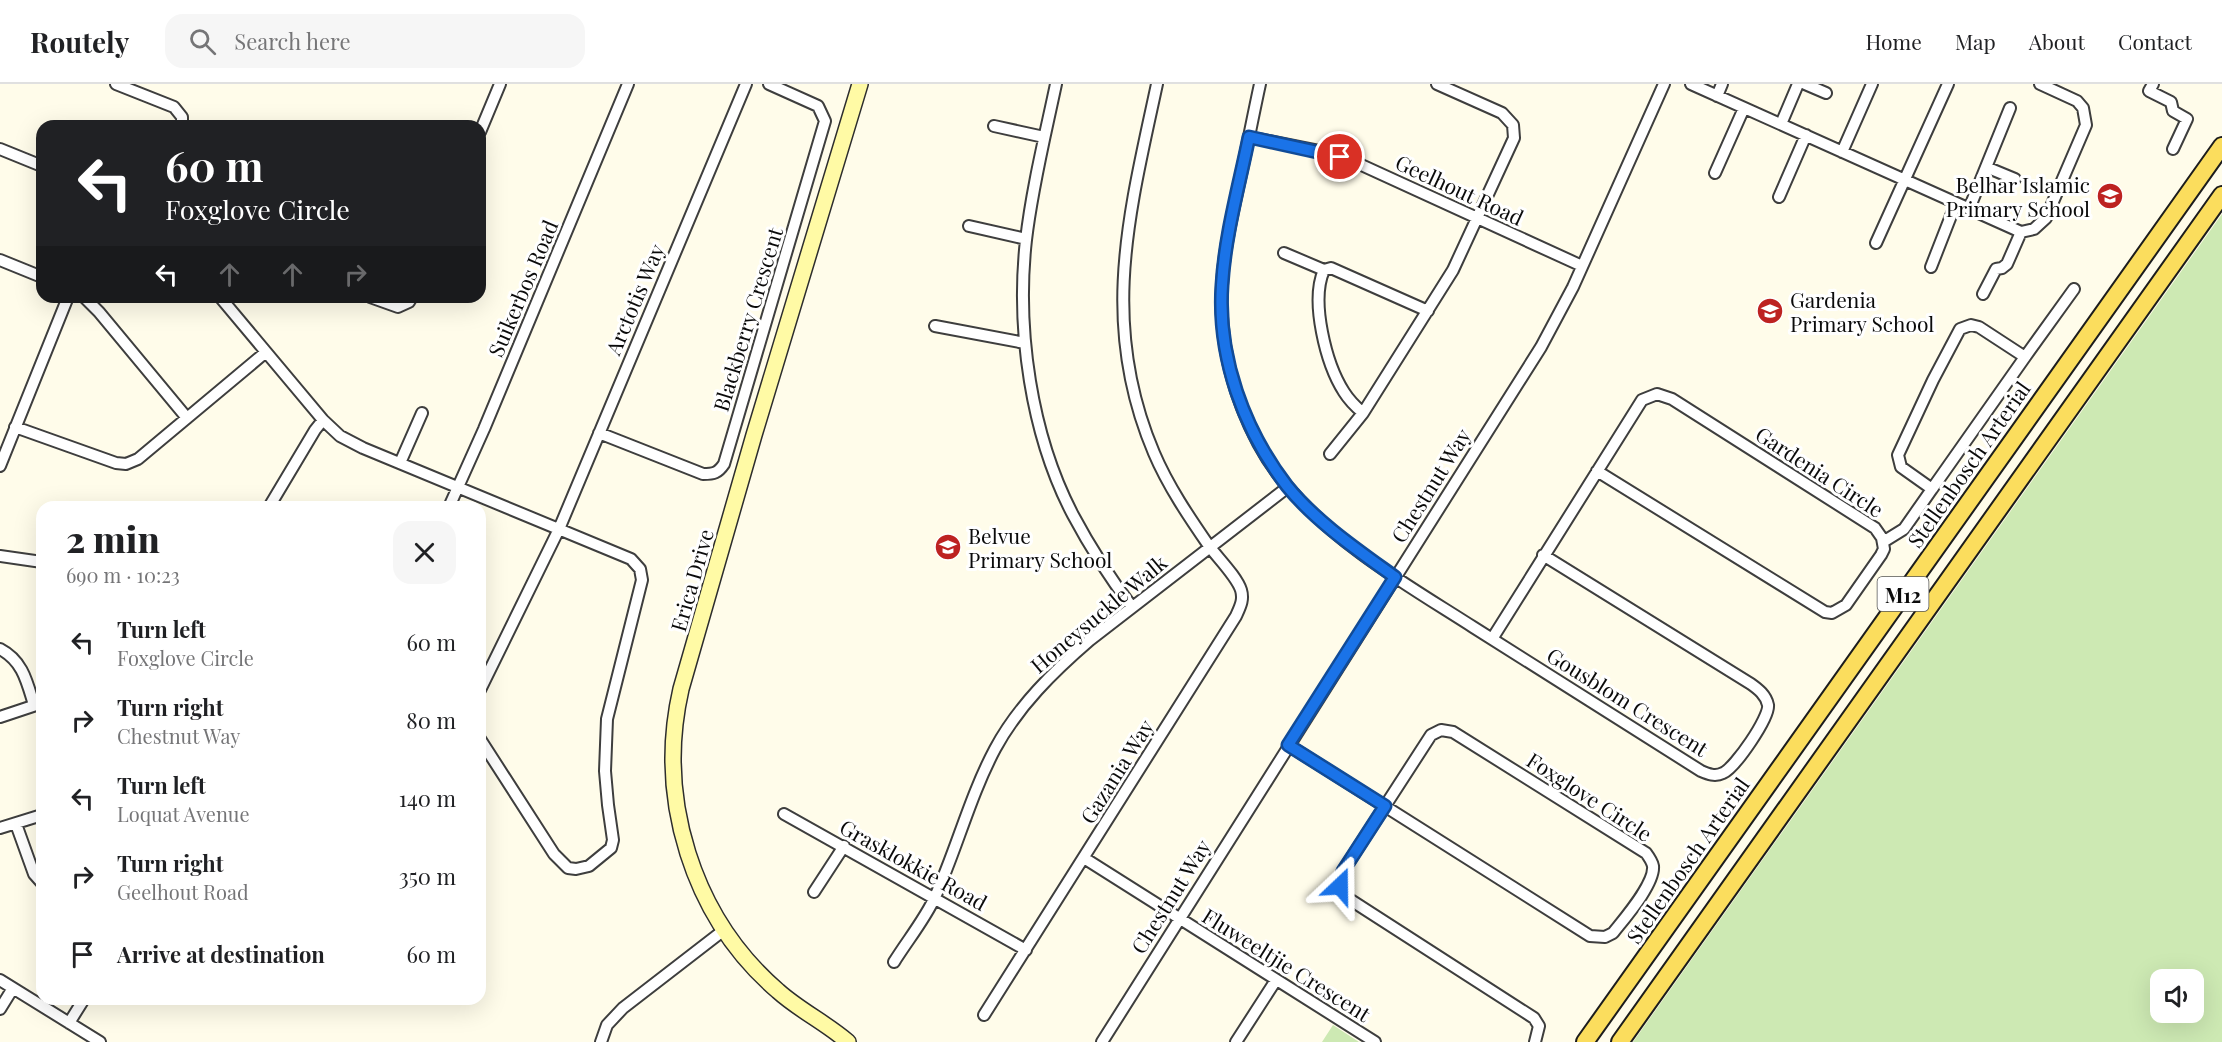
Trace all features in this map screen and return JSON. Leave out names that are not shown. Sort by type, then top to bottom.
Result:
[{"type":"main road","name":"Erica Drive","points":[[848,1041],[778,991],[741,953],[724,930],[703,894],[691,866],[678,815],[672,757],[678,705],[748,457],[860,84]]},
{"type":"main road","name":"Stellenbosch Arterial","points":[[1585,1042],[2222,146]]},
{"type":"main road","name":"M12","points":[[1620,1042],[2222,195]]},
{"type":"street","points":[[116,84],[174,107],[182,120]]},
{"type":"street","points":[[485,120],[500,84]]},
{"type":"street","name":"Suikerbos Road","points":[[452,501],[628,84]]},
{"type":"street","name":"Arctotis Way","points":[[486,678],[559,529],[746,84]]},
{"type":"street","name":"Blackberry Crescent","points":[[599,433],[703,474],[714,474],[724,464],[825,121],[819,106],[769,84]]},
{"type":"street","points":[[1056,84],[1026,239],[1023,320],[1025,343],[1037,414],[1049,456],[1068,505],[1092,548],[1132,607]]},
{"type":"street","name":"Gazania Way","points":[[984,1015],[1236,616],[1243,601],[1241,588],[1209,546],[1171,489],[1154,454],[1133,394],[1122,326],[1124,252],[1132,197],[1157,84]]},
{"type":"street","name":"Gousblom Crescent","points":[[1260,84],[1228,232],[1222,288],[1222,318],[1231,375],[1239,401],[1256,437],[1288,487],[1334,531],[1395,577],[1708,774],[1723,774],[1729,769],[1764,720],[1768,711],[1768,702],[1764,695],[1751,684],[1543,555]]},
{"type":"street","points":[[1330,454],[1363,413],[1453,270],[1512,144],[1515,133],[1513,124],[1502,113],[1437,84]]},
{"type":"street","name":"Chestnut Way","points":[[1102,1042],[1541,347],[1582,266],[1664,84]]},
{"type":"street","points":[[1691,84],[2021,232],[2034,229],[2046,218],[2086,125],[2083,108],[2077,102],[2052,87],[2040,84]]},
{"type":"street","points":[[1717,96],[1722,84]]},
{"type":"street","points":[[1781,124],[1798,84]]},
{"type":"street","points":[[1805,84],[1826,93]]},
{"type":"street","points":[[1842,152],[1872,84]]},
{"type":"street","points":[[1876,243],[1948,84]]},
{"type":"street","points":[[2153,84],[2150,91],[2171,102],[2173,111],[2187,118],[2173,148]]},
{"type":"street","points":[[1715,173],[1744,108]]},
{"type":"street","points":[[1969,209],[2010,108]]},
{"type":"street","points":[[994,126],[1044,137]]},
{"type":"street","points":[[1779,197],[1806,135]]},
{"type":"street","name":"Geelhout Road","points":[[1249,137],[1340,157],[1582,266]]},
{"type":"street","points":[[0,149],[36,164]]},
{"type":"street","points":[[1986,167],[2015,179]]},
{"type":"street","points":[[1931,267],[1956,203]]},
{"type":"street","points":[[969,226],[1026,239]]},
{"type":"street","points":[[1983,294],[1996,269],[2007,264],[2021,232]]},
{"type":"street","points":[[1284,253],[1324,270],[1331,268],[1428,311]]},
{"type":"street","points":[[0,260],[36,274]]},
{"type":"street","points":[[1324,270],[1319,291],[1320,314],[1327,352],[1343,392],[1363,413]]},
{"type":"street","points":[[1883,542],[1904,529],[2074,289]]},
{"type":"street","points":[[0,465],[66,303]]},
{"type":"street","points":[[90,303],[187,418]]},
{"type":"street","points":[[225,303],[323,420],[340,436],[632,559],[640,569],[642,580],[607,719],[605,771],[614,840],[611,848],[589,866],[568,868],[554,854],[486,748]]},
{"type":"street","points":[[387,303],[398,307],[407,303]]},
{"type":"street","points":[[1932,489],[1901,467],[1898,455],[1960,329],[1971,325],[1979,327],[2025,357]]},
{"type":"street","points":[[935,326],[1025,343]]},
{"type":"street","points":[[15,427],[116,463],[126,464],[138,459],[266,352]]},
{"type":"street","name":"Gardenia Circle","points":[[1492,639],[1543,555],[1642,400],[1657,394],[1663,395],[1868,524],[1880,533],[1883,542],[1881,555],[1846,605],[1832,613],[1824,612],[1597,471]]},
{"type":"street","points":[[400,463],[422,413]]},
{"type":"street","points":[[273,501],[323,420]]},
{"type":"street","name":"Honeysuckle Walk","points":[[894,962],[935,898],[981,777],[996,747],[1037,690],[1065,662],[1132,607],[1288,487]]},
{"type":"street","points":[[0,556],[36,561]]},
{"type":"street","points":[[0,649],[9,654],[21,667],[36,700]]},
{"type":"street","points":[[0,717],[36,705]]},
{"type":"street","name":"Foxglove Circle","points":[[1288,745],[1590,936],[1605,937],[1613,933],[1653,874],[1653,863],[1646,853],[1453,732],[1441,730],[1431,735],[1385,806]]},
{"type":"street","points":[[1385,806],[1343,871],[1340,886],[1346,897],[1534,1018],[1539,1026],[1535,1042]]},
{"type":"street","name":"Grasklokkie Road","points":[[784,814],[1026,950]]},
{"type":"street","points":[[0,828],[36,816]]},
{"type":"street","points":[[16,824],[36,876]]},
{"type":"street","points":[[814,892],[843,846]]},
{"type":"street","name":"Fluweeltjie Crescent","points":[[1084,858],[1375,1042]]},
{"type":"street","points":[[601,1042],[607,1025],[623,1008],[724,930]]},
{"type":"street","points":[[0,980],[36,1002]]},
{"type":"street","points":[[1236,1042],[1276,980]]},
{"type":"street","points":[[0,1009],[13,988]]},
{"type":"street","points":[[40,1005],[100,1042]]},
{"type":"street","points":[[69,1023],[80,1005]]},
{"type":"green space","points":[[2222,214],[2222,1042],[1633,1042]]},
{"type":"green space","points":[[1333,1025],[1359,1042],[1322,1042]]},
{"type":"place","name":"Belhar Islamic Primary School","points":[[2110,196]]},
{"type":"place","name":"Gardenia Primary School","points":[[1770,311]]},
{"type":"place","name":"Belvue Primary School","points":[[948,547]]},
{"type":"route","points":[[1340,157],[1249,137],[1228,232],[1223,268],[1222,318],[1231,375],[1239,401],[1256,437],[1288,487],[1334,531],[1395,577],[1288,745],[1385,806],[1343,871],[1340,886]]}]
